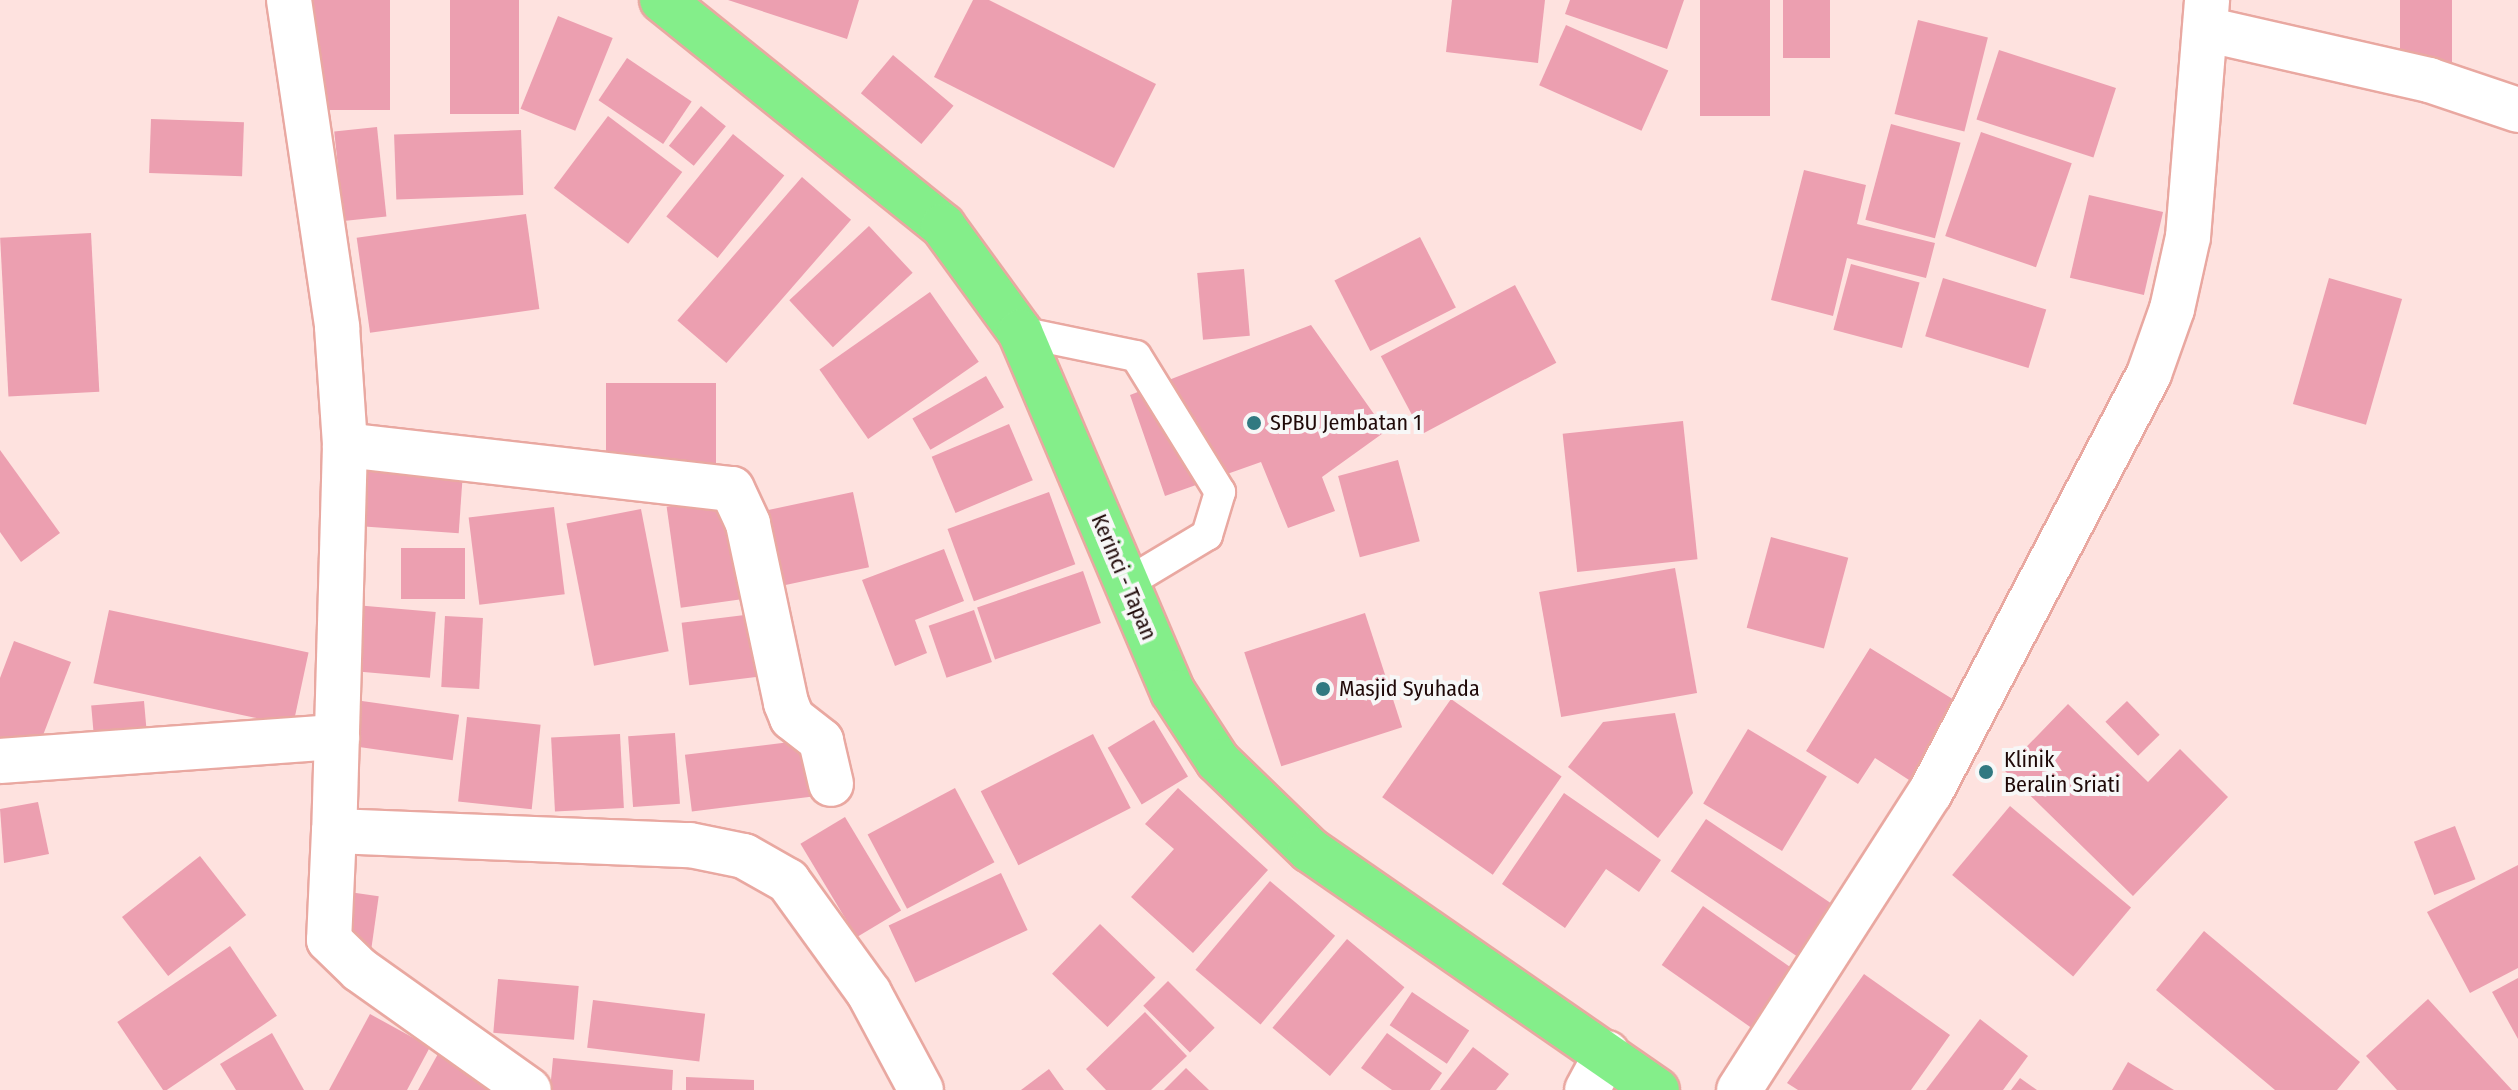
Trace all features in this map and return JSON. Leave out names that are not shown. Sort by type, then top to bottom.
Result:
[{"type":"highway","name":"Kerinci - Tapan","points":[[662,0],[943,226],[1020,332],[1173,692],[1218,761],[1310,850],[1597,1072],[1657,1090]]},
{"type":"street","points":[[289,0],[337,327],[345,445],[329,940],[350,962],[529,1090]]},
{"type":"street","points":[[1739,1090],[1930,793],[2149,374],[2172,309],[2188,237],[2206,14],[2429,80],[2518,110]]},
{"type":"street","points":[[345,445],[732,489],[748,524],[786,703],[792,718],[821,741],[831,784]]},
{"type":"street","points":[[0,761],[337,737]]},
{"type":"street","points":[[334,831],[690,845],[744,856],[788,881],[869,993],[921,1090]]},
{"type":"lane","points":[[1020,332],[1136,356],[1220,492],[1207,535],[1127,583]]},
{"type":"building","points":[[311,0],[390,0],[390,110],[311,110]]},
{"type":"building","points":[[450,0],[519,0],[519,114],[450,114]]},
{"type":"building","points":[[728,0],[859,0],[847,39]]},
{"type":"building","points":[[973,0],[989,0],[1156,84],[1114,168],[934,77]]},
{"type":"building","points":[[1452,0],[1545,0],[1538,63],[1446,52]]},
{"type":"building","points":[[1570,0],[1684,0],[1667,49],[1565,14]]},
{"type":"building","points":[[1700,0],[1770,0],[1770,116],[1700,116]]},
{"type":"building","points":[[1783,0],[1830,0],[1830,58],[1783,58]]},
{"type":"building","points":[[2400,0],[2452,0],[2452,62],[2400,62]]},
{"type":"building","points":[[558,16],[613,38],[575,131],[521,109]]},
{"type":"building","points":[[1918,20],[1988,37],[1964,132],[1895,114]]},
{"type":"building","points":[[1566,25],[1668,71],[1641,131],[1539,85]]},
{"type":"building","points":[[1999,50],[2116,88],[2093,157],[1976,119]]},
{"type":"building","points":[[893,55],[954,106],[921,144],[861,93]]},
{"type":"building","points":[[627,58],[692,102],[663,144],[598,100]]},
{"type":"building","points":[[701,106],[726,126],[694,166],[669,146]]},
{"type":"building","points":[[608,116],[682,172],[628,244],[554,188]]},
{"type":"building","points":[[151,119],[244,122],[242,176],[149,173]]},
{"type":"building","points":[[1891,124],[1961,143],[1935,238],[1865,220]]},
{"type":"building","points":[[377,127],[386,217],[344,221],[334,131]]},
{"type":"building","points":[[521,130],[523,195],[396,199],[394,134]]},
{"type":"building","points":[[1981,132],[2072,163],[2036,267],[1945,236]]},
{"type":"building","points":[[733,134],[784,176],[718,258],[666,216]]},
{"type":"building","points":[[1804,170],[1866,185],[1857,224],[1935,243],[1926,278],[1847,258],[1833,316],[1771,300]]},
{"type":"building","points":[[802,177],[851,220],[726,363],[677,320]]},
{"type":"building","points":[[2089,195],[2163,212],[2144,295],[2070,278]]},
{"type":"building","points":[[526,214],[539,309],[370,333],[357,238]]},
{"type":"building","points":[[869,226],[913,273],[833,347],[789,300]]},
{"type":"building","points":[[91,233],[99,392],[8,397],[0,238]]},
{"type":"building","points":[[1420,237],[1456,307],[1370,351],[1334,281]]},
{"type":"building","points":[[1851,264],[1920,282],[1902,348],[1833,330]]},
{"type":"building","points":[[1244,269],[1250,336],[1203,340],[1197,273]]},
{"type":"building","points":[[1943,278],[2046,310],[2028,368],[1925,336]]},
{"type":"building","points":[[2329,278],[2402,299],[2366,425],[2293,404]]},
{"type":"building","points":[[1515,285],[1556,363],[1422,434],[1381,356]]},
{"type":"building","points":[[930,292],[979,362],[868,439],[819,369]]},
{"type":"building","points":[[1311,325],[1386,431],[1322,477],[1335,511],[1288,528],[1261,462],[1165,496],[1130,395]]},
{"type":"building","points":[[986,376],[1004,407],[930,450],[912,418]]},
{"type":"building","points":[[606,383],[716,383],[716,463],[606,463]]},
{"type":"building","points":[[1683,421],[1698,559],[1577,572],[1563,434]]},
{"type":"building","points":[[1009,424],[1033,480],[956,513],[932,457]]},
{"type":"building","points":[[0,450],[60,533],[21,562],[0,532]]},
{"type":"building","points":[[1398,460],[1420,541],[1360,557],[1338,476]]},
{"type":"building","points":[[358,468],[463,475],[459,533],[354,526]]},
{"type":"building","points":[[853,492],[869,567],[782,586],[766,511]]},
{"type":"building","points":[[1049,492],[1075,564],[974,601],[948,529]]},
{"type":"building","points":[[729,498],[743,599],[681,608],[667,507]]},
{"type":"building","points":[[554,507],[565,594],[479,605],[469,517]]},
{"type":"building","points":[[641,509],[669,651],[594,666],[566,524]]},
{"type":"building","points":[[1771,537],[1848,558],[1824,649],[1747,628]]},
{"type":"building","points":[[401,548],[465,548],[465,599],[401,599]]},
{"type":"building","points":[[944,549],[964,601],[915,620],[927,653],[895,666],[862,580]]},
{"type":"building","points":[[1675,568],[1697,693],[1561,717],[1539,592]]},
{"type":"building","points":[[1083,571],[1101,623],[995,659],[977,607]]},
{"type":"building","points":[[355,605],[436,612],[430,678],[349,671]]},
{"type":"building","points":[[109,610],[309,652],[293,726],[93,683]]},
{"type":"building","points":[[974,610],[992,662],[947,678],[929,626]]},
{"type":"building","points":[[761,613],[769,676],[689,685],[682,623]]},
{"type":"building","name":"Masjid Syuhada","points":[[1365,613],[1402,727],[1281,766],[1244,652]]},
{"type":"building","points":[[445,616],[483,618],[479,689],[441,687]]},
{"type":"building","points":[[14,641],[71,662],[37,751],[0,737],[0,678]]},
{"type":"building","points":[[1870,648],[1972,711],[1923,789],[1875,758],[1858,784],[1806,751]]},
{"type":"building","points":[[1451,699],[1562,776],[1493,875],[1382,797]]},
{"type":"building","points":[[144,701],[148,745],[95,749],[91,706]]},
{"type":"building","points":[[362,701],[459,715],[453,760],[356,747]]},
{"type":"building","points":[[2127,701],[2160,735],[2138,756],[2105,722]]},
{"type":"building","points":[[2068,704],[2148,782],[2180,749],[2228,797],[2133,896],[2004,770]]},
{"type":"building","points":[[1675,713],[1693,793],[1658,838],[1568,767],[1603,722]]},
{"type":"building","points":[[467,717],[541,725],[532,809],[458,802]]},
{"type":"building","points":[[1154,720],[1188,777],[1142,804],[1108,748]]},
{"type":"building","points":[[1748,729],[1827,776],[1782,851],[1703,804]]},
{"type":"building","points":[[675,733],[680,804],[633,807],[628,736]]},
{"type":"building","points":[[620,734],[624,808],[555,812],[551,738]]},
{"type":"building","points":[[1093,734],[1131,808],[1018,865],[981,791]]},
{"type":"building","points":[[806,740],[813,797],[692,811],[685,755]]},
{"type":"building","points":[[955,788],[994,862],[907,909],[868,834]]},
{"type":"building","points":[[1178,788],[1268,870],[1193,953],[1131,897],[1174,849],[1145,824]]},
{"type":"building","points":[[1564,793],[1661,860],[1639,892],[1606,869],[1565,928],[1502,884]]},
{"type":"building","points":[[38,802],[49,854],[4,863],[0,809]]},
{"type":"building","points":[[2010,806],[2131,908],[2073,977],[1952,875]]},
{"type":"building","points":[[845,817],[901,910],[857,937],[800,844]]},
{"type":"building","points":[[1706,819],[1844,912],[1808,964],[1671,871]]},
{"type":"building","points":[[2455,826],[2475,879],[2434,895],[2414,842]]},
{"type":"building","points":[[200,856],[246,915],[168,976],[122,917]]},
{"type":"building","points":[[2518,865],[2518,968],[2470,993],[2427,912]]},
{"type":"building","points":[[1001,873],[1028,930],[915,983],[889,925]]},
{"type":"building","points":[[1270,881],[1335,936],[1261,1024],[1195,970]]},
{"type":"building","points":[[349,892],[379,896],[371,952],[341,947]]},
{"type":"building","points":[[1703,906],[1797,972],[1756,1031],[1662,965]]},
{"type":"building","points":[[1100,924],[1155,977],[1107,1027],[1052,974]]},
{"type":"building","points":[[2204,931],[2360,1062],[2337,1090],[2275,1090],[2156,990]]},
{"type":"building","points":[[1347,939],[1404,987],[1330,1076],[1272,1028]]},
{"type":"building","points":[[230,946],[277,1016],[167,1090],[163,1090],[117,1022]]},
{"type":"building","points":[[1864,974],[1950,1035],[1911,1090],[1798,1090],[1787,1083]]},
{"type":"building","points":[[2518,978],[2518,1039],[2492,992]]},
{"type":"building","points":[[498,979],[579,986],[574,1040],[493,1033]]},
{"type":"building","points":[[1168,981],[1215,1028],[1190,1052],[1143,1006]]},
{"type":"building","points":[[1412,992],[1469,1031],[1447,1064],[1390,1025]]},
{"type":"building","points":[[2428,999],[2512,1090],[2397,1090],[2366,1056]]},
{"type":"building","points":[[593,1000],[705,1014],[699,1061],[587,1048]]},
{"type":"building","points":[[1145,1012],[1187,1056],[1151,1090],[1106,1090],[1086,1069]]},
{"type":"building","points":[[370,1014],[430,1047],[407,1090],[329,1090]]},
{"type":"building","points":[[1980,1019],[2028,1056],[2003,1090],[1926,1090]]},
{"type":"building","points":[[272,1033],[304,1090],[236,1090],[220,1064]]},
{"type":"building","points":[[1387,1033],[1442,1073],[1430,1090],[1392,1090],[1361,1068]]},
{"type":"building","points":[[1473,1047],[1509,1074],[1496,1090],[1440,1090]]},
{"type":"building","points":[[439,1052],[512,1090],[418,1090]]},
{"type":"building","points":[[553,1058],[673,1070],[672,1090],[550,1090]]},
{"type":"building","points":[[2128,1062],[2174,1090],[2112,1090]]},
{"type":"building","points":[[1186,1068],[1209,1090],[1164,1090]]},
{"type":"building","points":[[1049,1069],[1064,1090],[1021,1090]]},
{"type":"building","points":[[686,1077],[754,1080],[754,1090],[686,1090]]},
{"type":"building","points":[[2020,1078],[2037,1090],[2011,1090]]},
{"type":"place","name":"SPBU Jembatan 1","points":[[1254,423]]},
{"type":"place","name":"Masjid Syuhada","points":[[1323,689]]},
{"type":"place","name":"Klinik Beralin Sriati","points":[[1986,772]]}]
